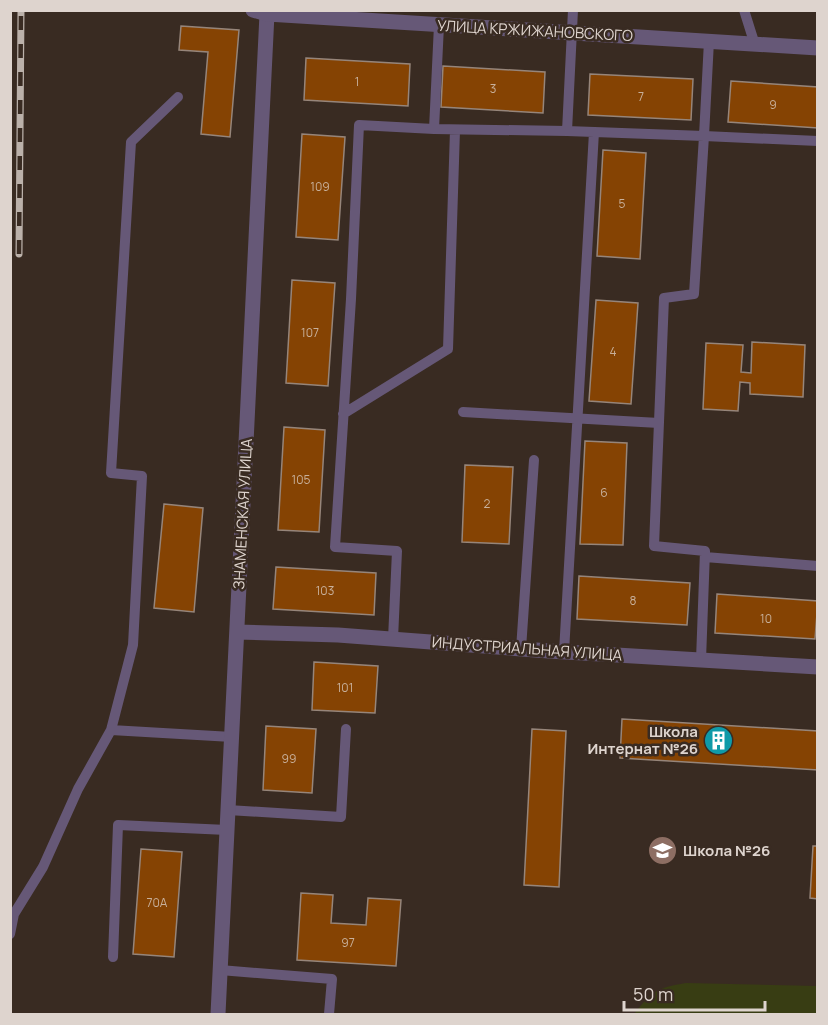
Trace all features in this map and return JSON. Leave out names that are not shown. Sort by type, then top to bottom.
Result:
[{"type":"street","name":"УЛИЦА КРЖИЖАНОВСКОГО","points":[[263,12],[373,16],[440,25],[818,48]]},
{"type":"street","name":"ЗНАМЕНСКАЯ УЛИЦА","points":[[218,1014],[237,632],[263,12]]},
{"type":"street","name":"ИНДУСТРИАЛЬНАЯ УЛИЦА","points":[[237,632],[338,635],[564,652],[818,667]]},
{"type":"lane","points":[[567,131],[573,10]]},
{"type":"lane","points":[[744,10],[755,45]]},
{"type":"lane","points":[[434,129],[440,25]]},
{"type":"lane","points":[[701,660],[705,550],[654,546],[664,298],[694,294],[709,41]]},
{"type":"lane","points":[[10,934],[14,914],[43,867],[78,789],[111,730],[133,645],[142,476],[111,473],[131,142],[178,97]]},
{"type":"lane","points":[[393,639],[397,551],[334,547],[360,125],[818,141]]},
{"type":"lane","points":[[343,414],[448,349],[455,129]]},
{"type":"lane","points":[[564,652],[594,132]]},
{"type":"lane","points":[[463,412],[659,423]]},
{"type":"lane","points":[[521,649],[534,460]]},
{"type":"lane","points":[[705,557],[817,564]]},
{"type":"lane","points":[[228,810],[341,817],[346,729]]},
{"type":"lane","points":[[111,730],[232,737]]},
{"type":"lane","points":[[113,957],[118,825],[227,830]]},
{"type":"lane","points":[[220,970],[332,979],[329,1014]]},
{"type":"green space","points":[[686,983],[817,986],[817,1014],[634,1014],[650,995],[661,989]]},
{"type":"building","points":[[181,26],[239,30],[230,137],[201,134],[208,52],[179,50]]},
{"type":"building","points":[[306,58],[410,64],[408,106],[304,100]]},
{"type":"building","points":[[443,66],[545,72],[543,113],[441,107]]},
{"type":"building","points":[[590,74],[693,79],[691,120],[588,115]]},
{"type":"building","points":[[731,81],[818,87],[818,128],[728,122]]},
{"type":"building","points":[[302,134],[345,137],[338,240],[296,237]]},
{"type":"building","points":[[603,150],[646,153],[640,259],[597,256]]},
{"type":"building","points":[[292,280],[335,283],[328,386],[286,383]]},
{"type":"building","points":[[596,300],[638,303],[631,404],[589,401]]},
{"type":"building","points":[[752,342],[805,345],[803,397],[750,394],[750,383],[740,382],[738,411],[703,409],[706,343],[743,345],[741,372],[751,373]]},
{"type":"building","points":[[284,427],[325,430],[319,532],[278,530]]},
{"type":"building","points":[[585,441],[627,443],[623,545],[580,544]]},
{"type":"building","points":[[465,465],[513,467],[509,544],[462,542]]},
{"type":"building","points":[[164,504],[203,508],[194,612],[154,608]]},
{"type":"building","points":[[276,567],[376,573],[374,615],[273,609]]},
{"type":"building","points":[[579,576],[690,583],[687,625],[577,619]]},
{"type":"building","points":[[717,594],[818,601],[815,639],[715,633]]},
{"type":"building","points":[[314,662],[378,666],[375,713],[312,710]]},
{"type":"building","name":"Школа Интернат №26","points":[[622,719],[818,731],[818,770],[620,758]]},
{"type":"building","points":[[266,726],[316,729],[312,793],[263,790]]},
{"type":"building","points":[[532,729],[566,731],[559,887],[524,885]]},
{"type":"building","points":[[813,846],[818,846],[818,899],[810,898]]},
{"type":"building","points":[[141,849],[182,852],[174,957],[133,954]]},
{"type":"building","points":[[301,893],[333,895],[331,923],[366,925],[368,898],[401,900],[396,966],[297,960]]},
{"type":"railway","points":[[19,254],[21,10]]},
{"type":"place","name":"Школа Интернат №26","points":[[719,741]]},
{"type":"place","name":"Школа №26","points":[[662,851]]}]
